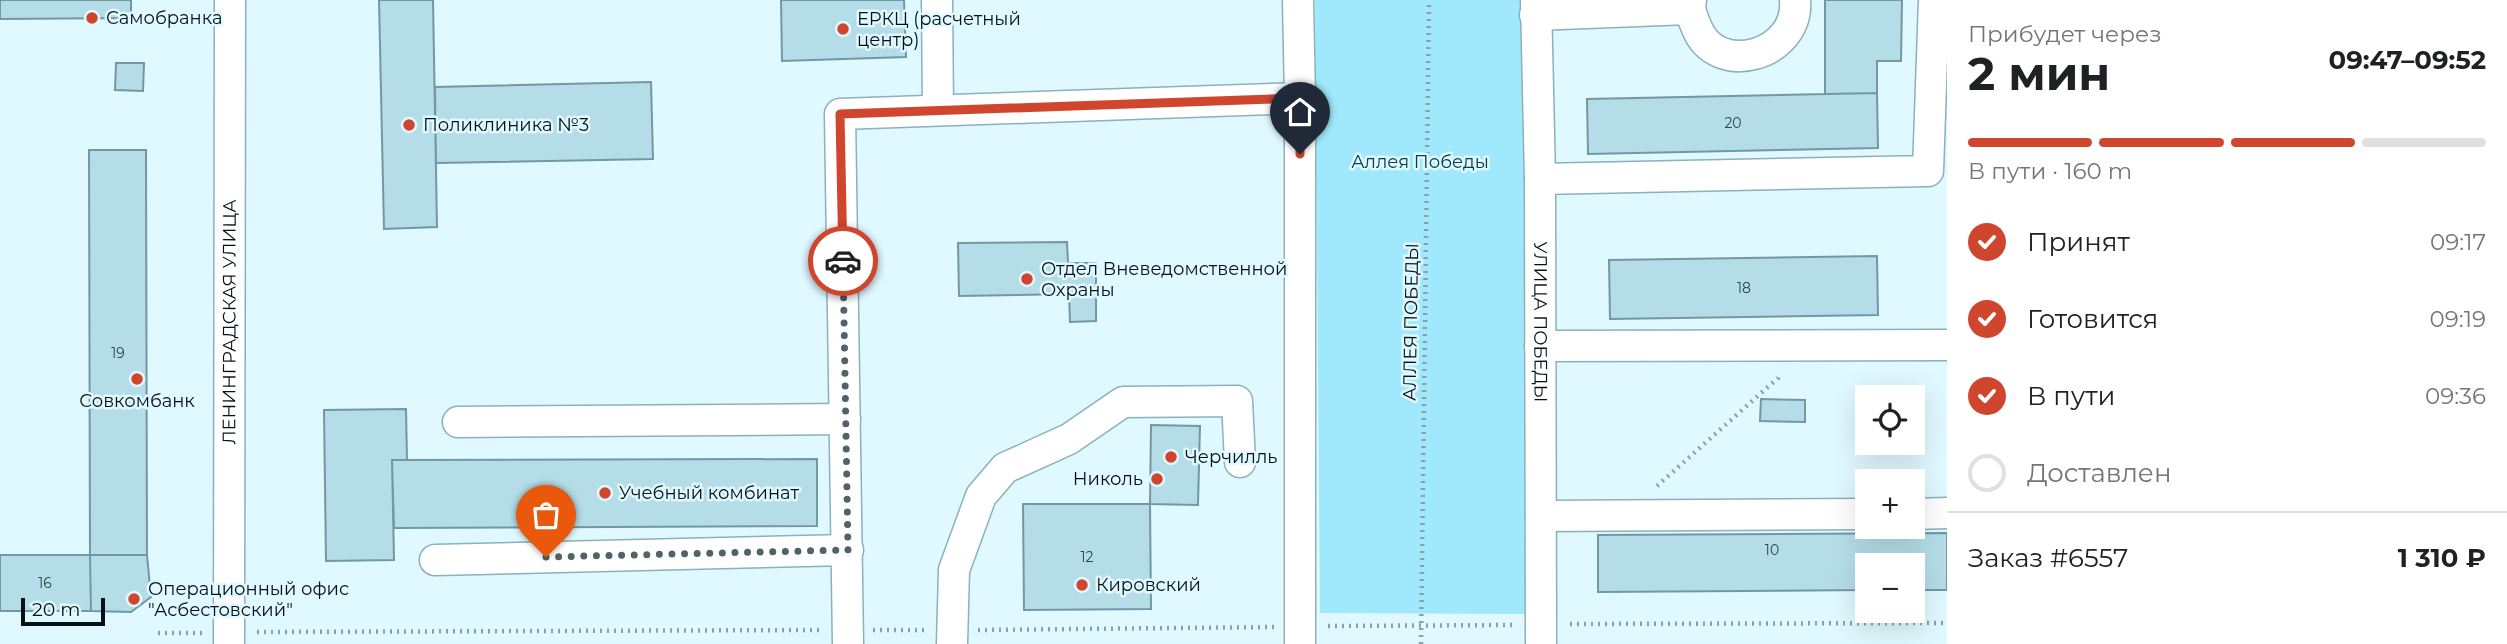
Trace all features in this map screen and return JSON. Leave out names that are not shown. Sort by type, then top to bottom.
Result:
[{"type":"street","name":"ЛЕНИНГРАДСКАЯ УЛИЦА","points":[[229,644],[230,0]]},
{"type":"street","points":[[937,0],[938,110]]},
{"type":"street","points":[[1298,0],[1300,635]]},
{"type":"street","points":[[1536,7],[1690,5],[1699,35],[1712,48],[1725,54],[1744,57],[1760,54],[1777,44],[1790,29],[1795,0]]},
{"type":"street","points":[[1540,179],[1928,171],[1934,0]]},
{"type":"street","name":"УЛИЦА ПОБЕДЫ","points":[[1536,7],[1540,179],[1541,634]]},
{"type":"street","points":[[848,637],[840,114],[1300,98]]},
{"type":"street","points":[[1541,346],[1947,345]]},
{"type":"street","points":[[952,637],[954,570],[981,496],[1005,468],[1069,439],[1123,402],[1237,401],[1240,461]]},
{"type":"street","points":[[458,422],[845,419]]},
{"type":"street","points":[[1925,514],[1947,513]]},
{"type":"street","points":[[1541,516],[1855,514]]},
{"type":"street","points":[[435,560],[848,550]]},
{"type":"path","name":"АЛЛЕЯ ПОБЕДЫ","points":[[1421,644],[1429,0]]},
{"type":"path","points":[[1651,515],[1654,489],[1779,378],[1779,345]]},
{"type":"path","points":[[286,631],[952,637],[1300,635],[1421,627],[1541,634],[1947,622]]},
{"type":"green space","name":"Аллея Победы","points":[[1315,0],[1522,0],[1528,614],[1320,613]]},
{"type":"building","points":[[0,0],[131,0],[131,18],[0,19]]},
{"type":"building","name":"Поликлиника №3","points":[[379,0],[433,0],[437,227],[384,229]]},
{"type":"building","name":"ЕРКЦ (расчетный центр)","points":[[781,0],[904,0],[906,57],[782,61]]},
{"type":"building","points":[[1825,0],[1902,0],[1901,61],[1877,61],[1877,93],[1825,94]]},
{"type":"building","points":[[116,63],[144,63],[143,91],[115,90]]},
{"type":"building","points":[[651,82],[653,159],[436,163],[435,87]]},
{"type":"building","points":[[1877,93],[1878,148],[1588,154],[1587,99]]},
{"type":"building","points":[[89,150],[146,150],[147,555],[90,555]]},
{"type":"building","name":"Отдел Вневедомственной Охраны","points":[[1067,242],[1068,263],[1096,263],[1096,321],[1070,322],[1069,294],[959,296],[958,243]]},
{"type":"building","points":[[1877,256],[1878,315],[1610,319],[1609,260]]},
{"type":"building","points":[[1761,399],[1805,400],[1805,422],[1760,421]]},
{"type":"building","points":[[406,409],[407,460],[392,460],[394,560],[326,561],[324,410]]},
{"type":"building","points":[[1151,425],[1200,426],[1198,505],[1150,504]]},
{"type":"building","name":"Учебный комбинат","points":[[817,459],[817,526],[394,528],[392,460]]},
{"type":"building","points":[[1023,504],[1150,504],[1151,609],[1024,610]]},
{"type":"building","points":[[1925,533],[1947,533],[1947,590],[1925,590],[1925,553],[1855,553],[1855,590],[1598,592],[1598,535],[1855,534],[1855,539],[1925,539]]},
{"type":"building","points":[[0,555],[90,555],[91,611],[0,611]]},
{"type":"building","points":[[90,555],[147,555],[151,597],[131,612],[91,611]]},
{"type":"way so far","points":[[546,557],[848,550],[843,261]]},
{"type":"place","name":"Самобранка","points":[[92,18]]},
{"type":"place","name":"ЕРКЦ (расчетный центр)","points":[[843,29]]},
{"type":"place","name":"Поликлиника №3","points":[[409,125]]},
{"type":"place","name":"Отдел Вневедомственной Охраны","points":[[1027,279]]},
{"type":"place","name":"Совкомбанк","points":[[137,379]]},
{"type":"place","name":"Черчилль","points":[[1171,457]]},
{"type":"place","name":"Николь","points":[[1157,479]]},
{"type":"place","name":"Учебный комбинат","points":[[605,493]]},
{"type":"place","name":"Кировский","points":[[1082,585]]},
{"type":"place","name":"Операционный офис \"Асбестовский\"","points":[[134,599]]},
{"type":"route","points":[[843,261],[840,114],[1300,98],[1300,154]]}]
